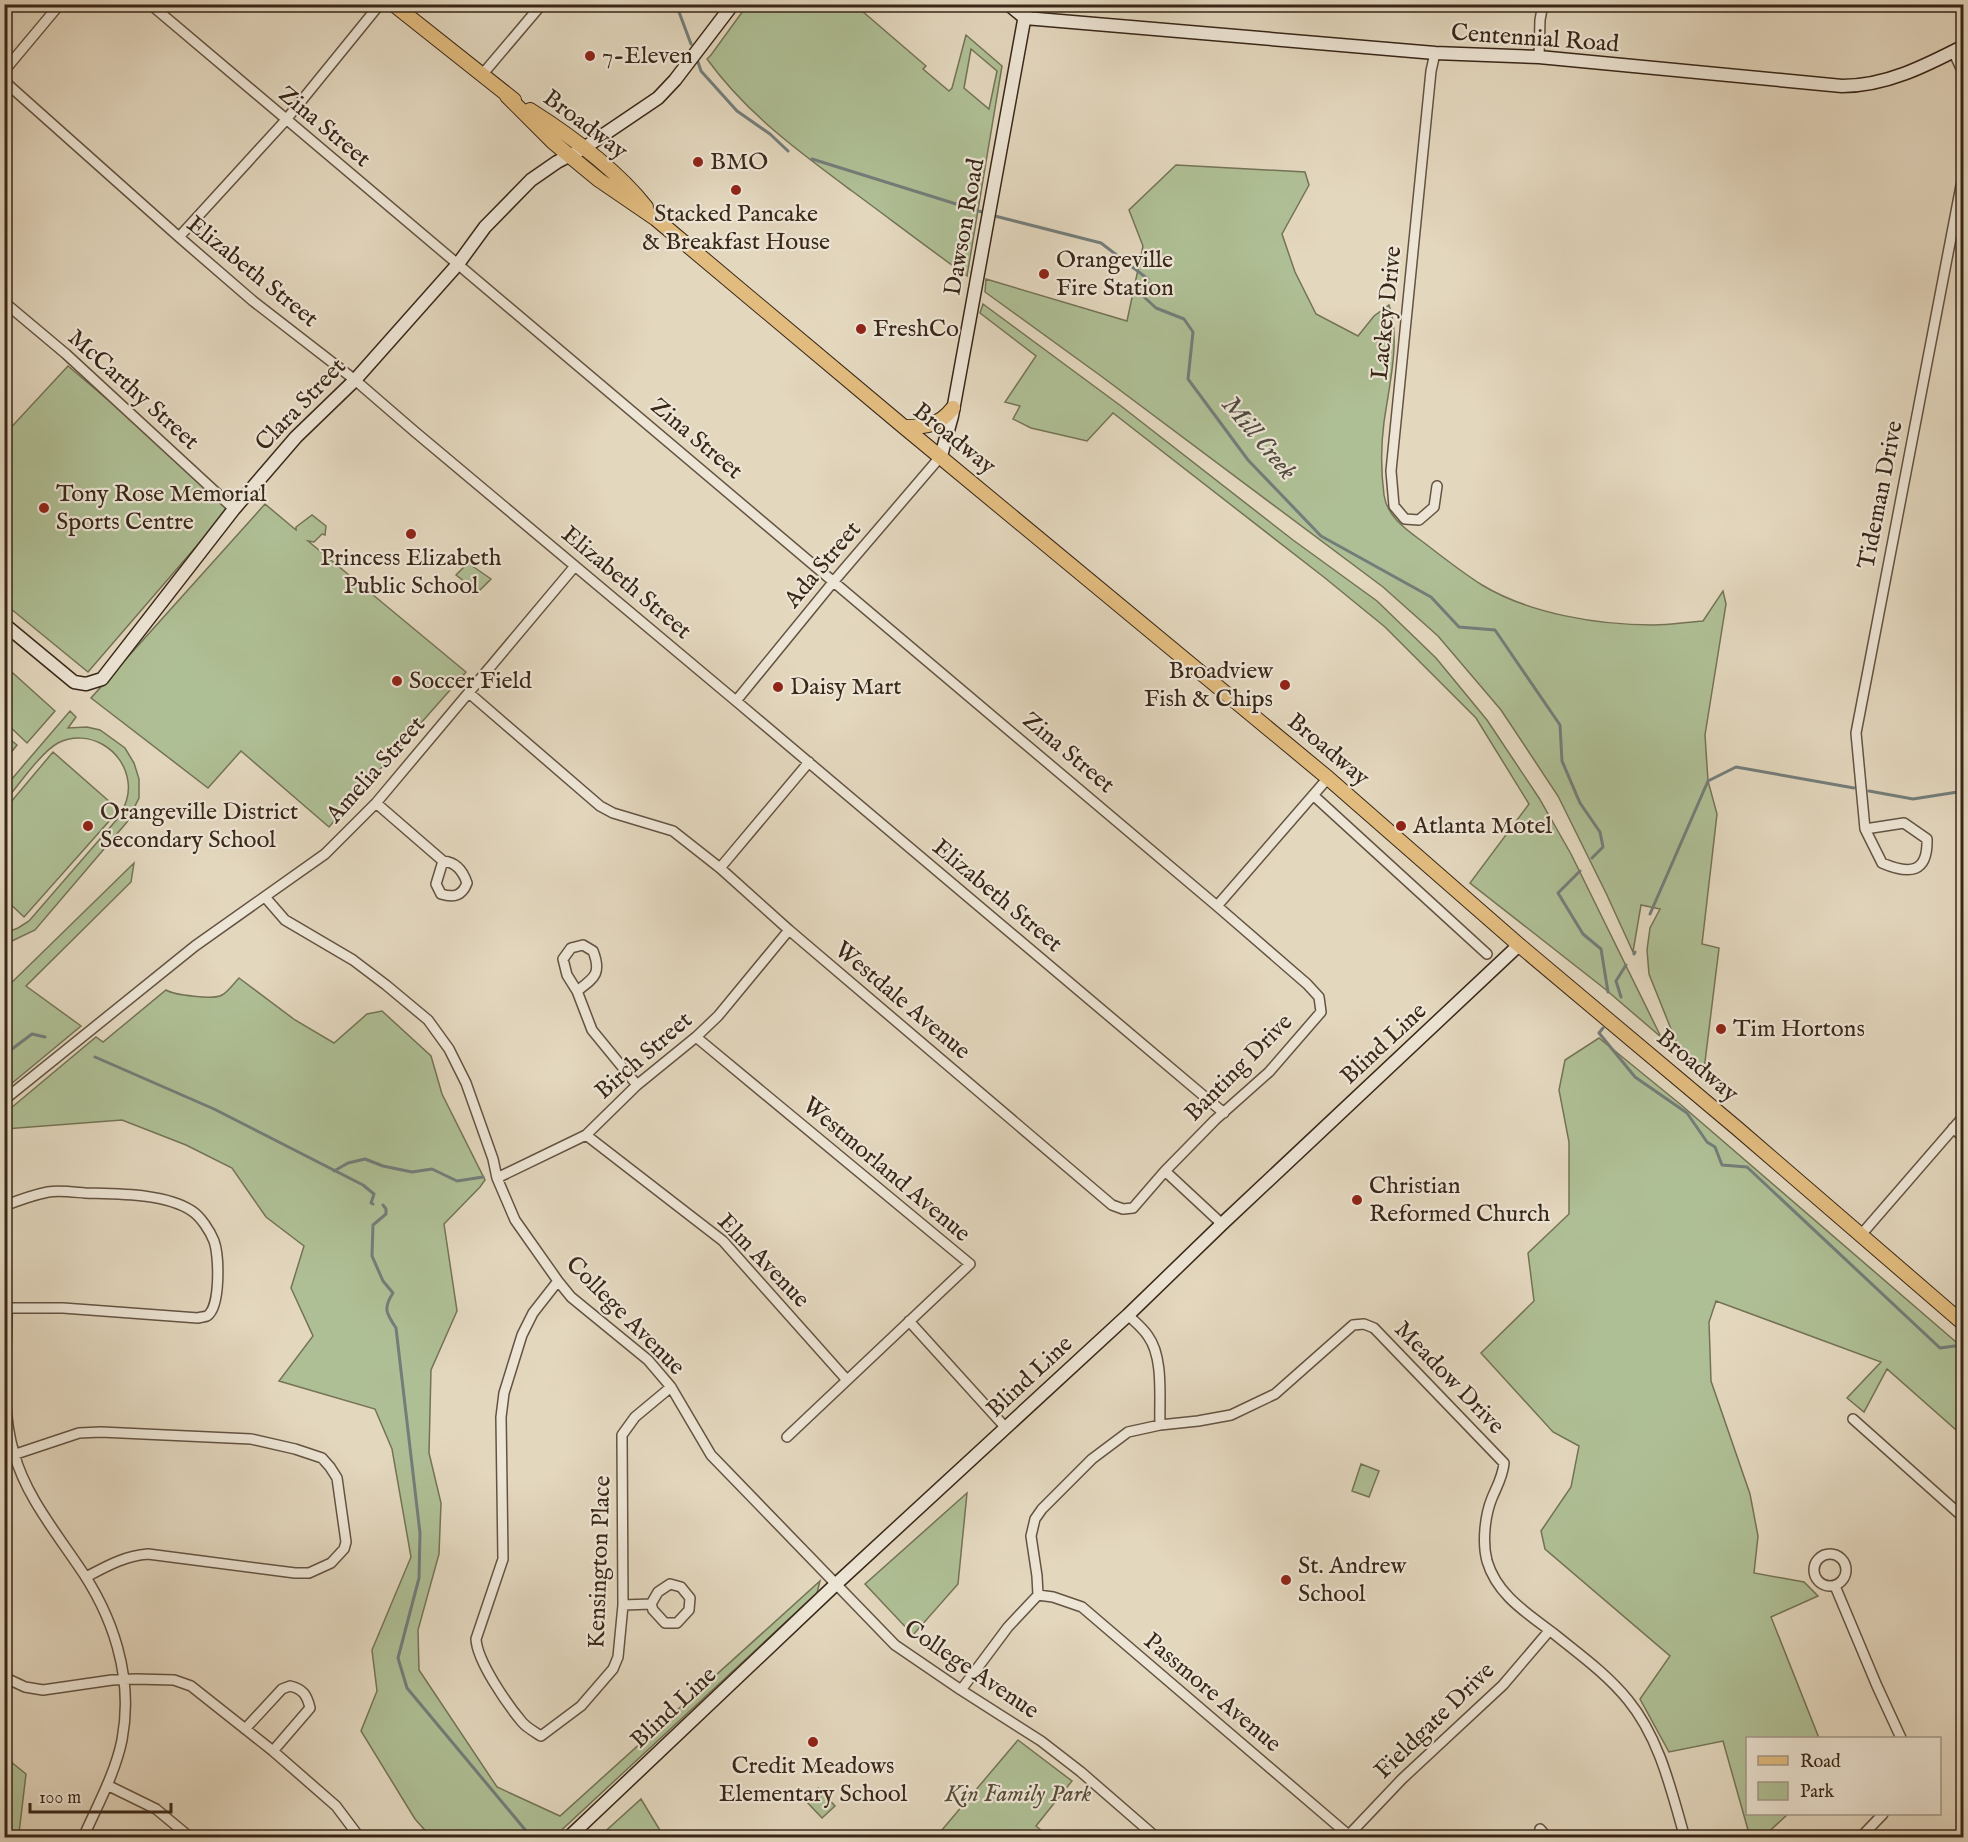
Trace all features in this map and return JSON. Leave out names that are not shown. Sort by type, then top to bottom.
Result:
[{"type":"main road","name":"Broadway","points":[[393,4],[507,96],[584,148],[640,198],[656,219]]},
{"type":"main road","name":"Broadway","points":[[507,96],[570,156],[599,180],[656,219],[1328,778],[1519,945],[1738,1129],[1964,1324]]},
{"type":"main road","points":[[904,427],[934,424],[953,408]]},
{"type":"street","points":[[4,71],[60,4]]},
{"type":"street","name":"Zina Street","points":[[150,4],[285,121],[834,581],[1216,906]]},
{"type":"street","points":[[179,237],[285,121],[380,4]]},
{"type":"street","points":[[481,76],[542,4]]},
{"type":"street","name":"Clara Street","points":[[4,624],[73,680],[86,684],[102,679],[234,508],[296,437],[356,380],[458,264],[485,227],[531,180],[557,162],[584,148],[658,98],[675,80],[733,4]]},
{"type":"street","points":[[1008,4],[1025,18]]},
{"type":"street","name":"Dawson Road","points":[[941,456],[953,408],[1027,4]]},
{"type":"street","points":[[1539,57],[1543,4]]},
{"type":"street","name":"Centennial Road","points":[[1025,18],[1435,53],[1539,57],[1839,86],[1857,86],[1893,78],[1958,48]]},
{"type":"street","points":[[1958,48],[1964,75]]},
{"type":"street","name":"Lackey Drive","points":[[1435,53],[1431,71],[1391,471],[1394,506],[1405,519],[1419,520],[1434,507],[1437,486]]},
{"type":"street","name":"Elizabeth Street","points":[[4,81],[253,301],[356,380],[1224,1113]]},
{"type":"street","name":"Tideman Drive","points":[[1865,829],[1904,823],[1927,838],[1927,853],[1921,864],[1912,870],[1898,870],[1882,863],[1865,829],[1856,733],[1964,170]]},
{"type":"street","name":"McCarthy Street","points":[[5,304],[66,354],[234,508]]},
{"type":"street","name":"Ada Street","points":[[736,701],[834,581],[941,456]]},
{"type":"street","name":"Amelia Street","points":[[4,1100],[162,972],[325,854],[376,803],[575,566]]},
{"type":"street","name":"Westdale Avenue","points":[[469,693],[600,806],[614,813],[673,831],[720,868],[789,930],[1112,1205],[1123,1209],[1133,1208],[1165,1171]]},
{"type":"street","points":[[720,868],[809,762]]},
{"type":"street","points":[[1216,906],[1328,778]]},
{"type":"street","points":[[1313,795],[1487,954]]},
{"type":"street","points":[[376,803],[443,861]]},
{"type":"street","name":"College Avenue","points":[[265,897],[285,920],[353,960],[428,1020],[449,1050],[466,1083],[493,1159],[497,1178],[515,1220],[571,1297],[648,1360],[671,1387],[711,1455],[895,1645],[1041,1741],[1081,1772],[1157,1838]]},
{"type":"street","name":"Banting Drive","points":[[1165,1171],[1215,1120],[1269,1072],[1321,1012],[1319,996],[1216,906]]},
{"type":"street","name":"Birch Street","points":[[497,1178],[586,1135],[637,1085],[718,1016],[789,930]]},
{"type":"street","points":[[577,992],[595,977],[598,964],[593,951],[583,945],[571,948],[563,959],[567,975],[577,992],[592,1030],[637,1085]]},
{"type":"street","name":"Blind Line","points":[[568,1838],[835,1585],[1128,1315],[1519,945]]},
{"type":"street","name":"Westmorland Avenue","points":[[696,1037],[970,1264],[787,1437]]},
{"type":"street","points":[[1860,1236],[1964,1116]]},
{"type":"street","points":[[1953,1128],[1964,1138]]},
{"type":"street","name":"Elm Avenue","points":[[586,1135],[723,1241],[846,1379]]},
{"type":"street","points":[[1165,1171],[1222,1224]]},
{"type":"street","points":[[4,1206],[51,1191],[156,1198],[194,1212],[214,1241],[218,1261],[217,1293],[213,1309],[208,1315],[198,1318],[63,1308],[7,1308]]},
{"type":"street","name":"Kensington Place","points":[[558,1281],[533,1313],[522,1335],[504,1393],[501,1417],[502,1559],[477,1639],[477,1647],[493,1680],[524,1724],[541,1736],[581,1706],[614,1669],[618,1657],[623,1605],[622,1435],[635,1417],[671,1387]]},
{"type":"street","points":[[4,1295],[7,1308],[6,1419],[9,1456],[36,1502],[86,1577],[108,1618],[119,1648],[124,1680],[125,1711],[122,1740],[107,1785],[83,1838]]},
{"type":"street","points":[[1128,1315],[1148,1334],[1156,1349],[1160,1425]]},
{"type":"street","points":[[909,1321],[1006,1428]]},
{"type":"street","name":"Meadow Drive","points":[[1038,1595],[1031,1536],[1032,1526],[1042,1509],[1092,1458],[1128,1432],[1231,1415],[1275,1394],[1353,1325],[1364,1324],[1374,1328],[1504,1464],[1500,1481],[1491,1500],[1485,1527],[1487,1560],[1496,1582],[1523,1611],[1550,1630],[1615,1685],[1638,1714],[1650,1733],[1663,1762],[1685,1838]]},
{"type":"street","points":[[1853,1419],[1964,1518]]},
{"type":"street","points":[[9,1456],[79,1433],[251,1439],[322,1458],[337,1479],[346,1542],[338,1557],[323,1568],[309,1573],[295,1573],[148,1554],[133,1555],[114,1562],[86,1577]]},
{"type":"street","points":[[670,1584],[681,1587],[690,1599],[689,1610],[677,1623],[665,1623],[653,1610],[651,1604],[658,1592],[670,1584]]},
{"type":"street","points":[[1835,1586],[1901,1737]]},
{"type":"street","points":[[961,1690],[1008,1627],[1038,1595]]},
{"type":"street","name":"Passmore Avenue","points":[[1038,1595],[1053,1597],[1082,1607],[1349,1836]]},
{"type":"street","points":[[623,1605],[651,1604]]},
{"type":"street","name":"Fieldgate Drive","points":[[1349,1836],[1402,1779],[1503,1685],[1550,1630]]},
{"type":"street","points":[[4,1674],[10,1680],[25,1687],[43,1690],[124,1680],[174,1680],[191,1686],[273,1751],[336,1806],[360,1838]]},
{"type":"street","points":[[245,1729],[282,1689],[290,1686],[302,1690],[308,1696],[310,1708],[273,1751]]},
{"type":"street","points":[[107,1785],[156,1809],[191,1838]]},
{"type":"street","points":[[1860,1838],[1882,1815]]},
{"type":"street","points":[[1540,1828],[1548,1838]]},
{"type":"green space","points":[[748,4],[855,5],[926,66],[923,69],[949,91],[952,88],[966,35],[1002,66],[967,276],[774,131],[722,79],[707,59]],"holes":[[[971,49],[997,71],[989,109],[964,88]]]},
{"type":"green space","points":[[1176,165],[1305,172],[1309,185],[1282,234],[1295,272],[1316,314],[1358,336],[1374,316],[1389,305],[1394,347],[1383,431],[1383,486],[1386,503],[1394,518],[1414,535],[1482,585],[1521,603],[1565,616],[1610,623],[1653,625],[1703,621],[1723,591],[1726,604],[1705,735],[1708,781],[1717,814],[1702,944],[1719,948],[1704,1070],[1679,1049],[1649,974],[1647,950],[1650,928],[1660,909],[1641,905],[1633,952],[1558,796],[1501,710],[1438,636],[1383,587],[985,292],[986,279],[1127,321],[1143,246],[1129,210]]},
{"type":"green space","points":[[983,304],[1121,406],[1293,540],[1377,601],[1436,658],[1487,720],[1539,798],[1571,854],[1661,1037],[1605,989],[1470,883],[1529,804],[1476,718],[1385,627],[1113,413],[1087,441],[1031,428],[1013,419],[1020,406],[1005,402],[1036,356],[980,313]]},
{"type":"green space","points":[[68,366],[232,505],[88,672],[5,604],[4,435]]},
{"type":"green space","points":[[265,504],[296,530],[296,527],[312,515],[326,526],[325,535],[322,534],[314,542],[308,541],[466,672],[329,827],[241,751],[208,788],[91,698]]},
{"type":"green space","points":[[468,563],[491,579],[478,592],[456,575]]},
{"type":"green space","points":[[4,665],[55,711],[27,743],[5,722]]},
{"type":"green space","points":[[70,711],[76,717],[68,728],[87,727],[100,730],[125,748],[134,763],[139,779],[139,798],[127,822],[35,930],[12,941],[5,941],[5,933],[29,921],[119,817],[126,800],[128,782],[120,760],[103,744],[81,738],[69,739],[51,747],[5,801],[5,787]]},
{"type":"green space","points":[[5,735],[17,745],[5,760]]},
{"type":"green space","points":[[53,752],[119,810],[24,917],[5,899],[5,809]]},
{"type":"green space","points":[[134,863],[131,882],[26,986],[81,1026],[5,1089],[5,989]]},
{"type":"green space","points":[[239,978],[295,1020],[334,1043],[367,1014],[382,1011],[431,1056],[442,1094],[485,1180],[444,1224],[457,1311],[431,1370],[429,1453],[441,1503],[439,1554],[418,1630],[419,1670],[497,1787],[560,1816],[820,1581],[817,1593],[554,1837],[431,1837],[415,1819],[361,1731],[377,1691],[372,1650],[411,1557],[392,1449],[375,1409],[279,1381],[313,1336],[291,1288],[304,1246],[266,1217],[232,1168],[186,1145],[122,1120],[5,1129],[5,1113],[96,1037],[103,1042],[166,990],[194,996],[218,996],[226,992]]},
{"type":"green space","points":[[1599,1038],[1680,1104],[1963,1348],[1963,1436],[1887,1369],[1864,1412],[1847,1398],[1881,1362],[1716,1301],[1709,1322],[1711,1381],[1750,1494],[1758,1536],[1754,1573],[1804,1582],[1818,1596],[1771,1617],[1819,1737],[1746,1737],[1746,1815],[1787,1815],[1763,1837],[1750,1837],[1723,1741],[1669,1752],[1640,1699],[1670,1656],[1545,1549],[1541,1531],[1571,1487],[1579,1446],[1553,1432],[1481,1353],[1534,1301],[1528,1253],[1569,1214],[1569,1142],[1559,1090],[1565,1060]]},
{"type":"green space","points":[[1361,1464],[1379,1471],[1369,1497],[1352,1491]]},
{"type":"green space","points":[[967,1493],[958,1584],[913,1635],[865,1584]]},
{"type":"green space","name":"Kin Family Park","points":[[1018,1740],[1072,1781],[1036,1826],[1049,1837],[936,1837]]},
{"type":"green space","points":[[5,1757],[26,1774],[19,1833],[5,1829]]},
{"type":"green space","points":[[818,1788],[835,1806],[822,1818],[805,1800]]},
{"type":"green space","points":[[641,1799],[664,1837],[599,1837]]},
{"type":"waterway","name":"Mill Creek","points":[[676,4],[691,44]]},
{"type":"waterway","name":"Mill Creek","points":[[698,62],[701,71],[737,111],[770,134],[788,151]]},
{"type":"waterway","name":"Mill Creek","points":[[812,159],[985,213]]},
{"type":"waterway","name":"Mill Creek","points":[[991,215],[1101,243],[1148,279],[1143,296],[1156,308],[1184,319],[1193,332],[1188,379],[1248,460],[1321,536],[1431,597],[1459,627],[1495,630],[1560,725],[1562,761],[1580,803],[1600,832],[1603,847],[1592,858]]},
{"type":"waterway","points":[[1650,914],[1708,781],[1736,767],[1854,788]]},
{"type":"waterway","points":[[1869,791],[1913,799],[1964,791]]},
{"type":"waterway","name":"Mill Creek","points":[[1580,871],[1558,893],[1583,934],[1601,949],[1608,992]]},
{"type":"waterway","points":[[1621,997],[1616,981],[1626,965]]},
{"type":"waterway","points":[[1603,1028],[1599,1033],[1635,1077],[1687,1113],[1707,1142],[1715,1147],[1722,1165],[1747,1167],[1940,1348],[1962,1345]]},
{"type":"waterway","points":[[4,1055],[32,1034],[45,1037]]},
{"type":"waterway","points":[[95,1057],[214,1109],[363,1185],[374,1194],[371,1203],[373,1204]]},
{"type":"waterway","points":[[334,1171],[348,1163],[365,1159],[383,1166],[412,1172],[432,1169],[457,1181],[483,1177]]},
{"type":"waterway","points":[[383,1205],[386,1214],[373,1225],[372,1256],[383,1281],[393,1293],[387,1310],[396,1328],[420,1533],[419,1578],[398,1658],[407,1688],[532,1838]]},
{"type":"place","name":"7-Eleven","points":[[590,56]]},
{"type":"place","name":"BMO","points":[[698,162]]},
{"type":"place","name":"Stacked Pancake & Breakfast House","points":[[736,190]]},
{"type":"place","name":"Orangeville Fire Station","points":[[1044,274]]},
{"type":"place","name":"FreshCo","points":[[861,329]]},
{"type":"place","name":"Tony Rose Memorial Sports Centre","points":[[44,508]]},
{"type":"place","name":"Princess Elizabeth Public School","points":[[411,534]]},
{"type":"place","name":"Soccer Field","points":[[397,681]]},
{"type":"place","name":"Broadview Fish & Chips","points":[[1285,685]]},
{"type":"place","name":"Daisy Mart","points":[[778,687]]},
{"type":"place","name":"Orangeville District Secondary School","points":[[88,826]]},
{"type":"place","name":"Atlanta Motel","points":[[1401,826]]},
{"type":"place","name":"Tim Hortons","points":[[1721,1029]]},
{"type":"place","name":"Christian Reformed Church","points":[[1357,1200]]},
{"type":"place","name":"St. Andrew School","points":[[1286,1580]]},
{"type":"place","name":"Credit Meadows Elementary School","points":[[813,1742]]}]
